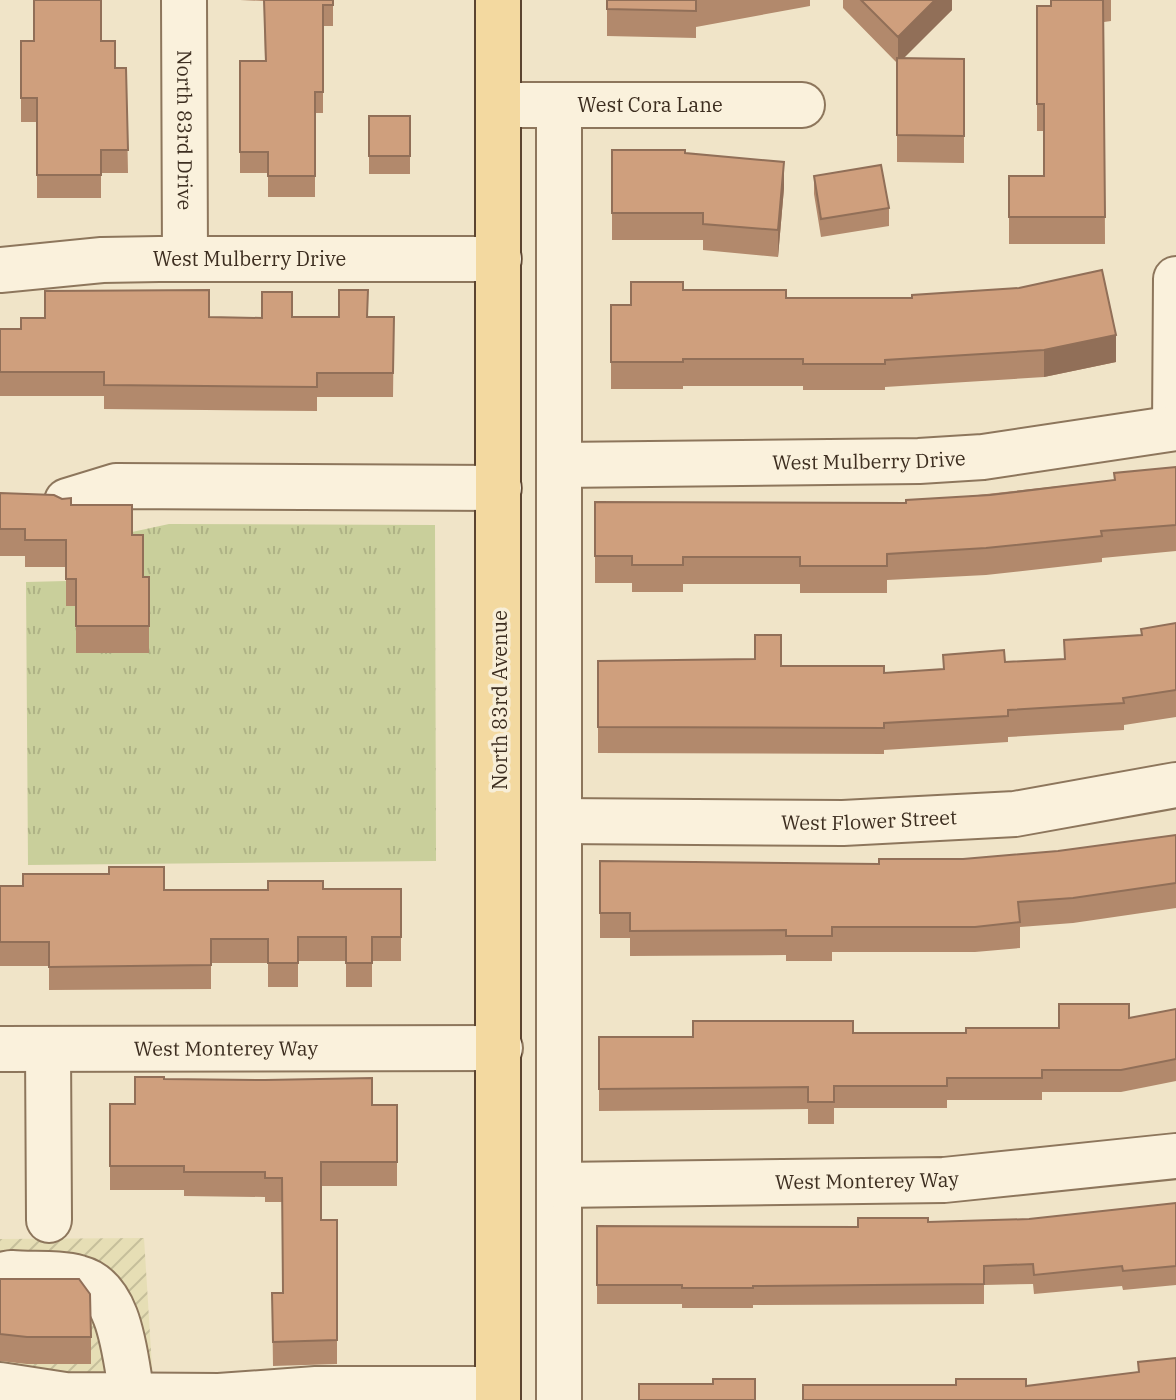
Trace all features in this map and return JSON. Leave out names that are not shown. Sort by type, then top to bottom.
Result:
[{"type":"main road","name":"North 83rd Avenue","points":[[498,0],[498,1395]]},
{"type":"street","name":"North 83rd Drive","points":[[184,0],[185,259]]},
{"type":"street","name":"West Cora Lane","points":[[498,105],[802,105]]},
{"type":"street","points":[[559,105],[559,1400]]},
{"type":"street","name":"West Mulberry Drive","points":[[0,270],[102,260],[499,259]]},
{"type":"street","points":[[1176,279],[1176,428]]},
{"type":"street","name":"West Mulberry Drive","points":[[559,465],[919,461],[983,457],[1176,428]]},
{"type":"street","points":[[67,501],[116,486],[499,488]]},
{"type":"street","name":"West Flower Street","points":[[559,821],[843,823],[1015,814],[1176,785]]},
{"type":"street","name":"West Monterey Way","points":[[0,1049],[500,1048]]},
{"type":"street","points":[[48,1049],[49,1220]]},
{"type":"street","name":"West Monterey Way","points":[[559,1185],[944,1180],[1176,1156]]},
{"type":"street","points":[[0,1275],[11,1273],[80,1278],[100,1290],[118,1317],[132,1395]]},
{"type":"street","points":[[0,1385],[65,1395],[219,1396],[316,1389],[498,1395]]},
{"type":"shaded area","points":[[144,1238],[153,1383],[0,1400],[0,1239]]},
{"type":"green space","points":[[169,524],[435,525],[436,861],[28,865],[26,582],[66,581],[66,606],[76,606],[149,653],[149,604],[132,561],[132,532]]},
{"type":"building","points":[[34,0],[101,0],[101,41],[115,41],[115,68],[126,68],[128,150],[101,150],[101,175],[37,175],[37,98],[21,98],[21,41],[34,41]]},
{"type":"building","points":[[264,0],[333,0],[333,5],[323,5],[323,92],[315,92],[315,176],[268,176],[268,152],[240,152],[240,61],[266,61]]},
{"type":"building","points":[[607,0],[696,0],[696,11],[607,9]]},
{"type":"building","points":[[861,0],[935,0],[898,37]]},
{"type":"building","points":[[1051,0],[1103,0],[1105,217],[1009,217],[1009,176],[1044,176],[1044,104],[1037,104],[1037,6],[1051,6]]},
{"type":"building","points":[[897,58],[964,59],[964,136],[897,135]]},
{"type":"building","points":[[369,116],[410,116],[410,156],[369,156]]},
{"type":"building","points":[[612,150],[685,150],[685,153],[784,162],[778,230],[703,224],[703,213],[612,213]]},
{"type":"building","points":[[881,165],[889,208],[821,219],[814,176]]},
{"type":"building","points":[[1102,270],[1116,335],[1044,350],[885,360],[885,364],[803,364],[803,359],[611,362],[611,305],[631,305],[631,282],[683,282],[683,290],[786,290],[786,298],[912,298],[912,295],[1019,288]]},
{"type":"building","points":[[209,290],[209,317],[262,318],[262,292],[292,292],[292,317],[339,317],[339,290],[368,290],[367,317],[394,317],[393,373],[317,373],[317,387],[104,385],[104,372],[0,372],[0,329],[21,329],[21,318],[45,318],[45,291]]},
{"type":"building","points":[[1176,467],[1176,525],[1101,531],[1102,536],[986,548],[887,554],[887,566],[800,566],[800,557],[683,557],[683,565],[632,565],[632,556],[595,556],[595,502],[906,503],[906,500],[990,495],[1115,480],[1114,473]]},
{"type":"building","points":[[0,493],[54,495],[62,499],[71,498],[71,505],[132,505],[132,535],[143,535],[143,577],[149,577],[149,626],[76,626],[76,579],[66,579],[66,540],[25,540],[25,529],[0,529]]},
{"type":"building","points":[[1176,623],[1176,690],[1123,698],[1124,703],[1008,710],[1008,716],[884,723],[884,728],[598,727],[598,661],[755,659],[755,635],[781,635],[781,666],[884,666],[884,673],[944,669],[943,655],[1004,650],[1005,662],[1065,659],[1064,640],[1142,635],[1141,629]]},
{"type":"building","points":[[1176,835],[1176,883],[1073,898],[1018,902],[1020,922],[975,927],[832,927],[832,936],[786,936],[786,930],[630,931],[630,913],[600,913],[600,861],[879,864],[879,859],[963,859],[1058,851]]},
{"type":"building","points":[[109,867],[164,867],[164,890],[268,890],[268,881],[323,881],[323,889],[401,889],[401,937],[372,937],[372,963],[346,963],[346,937],[298,937],[298,963],[268,963],[268,939],[211,939],[211,965],[49,967],[49,942],[0,942],[0,886],[23,886],[23,874],[109,874]]},
{"type":"building","points":[[1059,1004],[1129,1004],[1129,1018],[1176,1009],[1176,1059],[1121,1070],[1042,1070],[1042,1078],[947,1078],[947,1086],[834,1086],[834,1102],[808,1102],[808,1087],[599,1089],[599,1037],[693,1037],[693,1021],[853,1021],[853,1033],[966,1033],[966,1028],[1059,1028]]},
{"type":"building","points":[[135,1077],[265,1080],[372,1078],[372,1105],[397,1105],[397,1162],[321,1162],[321,1220],[337,1220],[337,1340],[273,1342],[272,1293],[283,1293],[282,1178],[265,1178],[265,1172],[184,1172],[184,1166],[110,1166],[110,1104],[135,1104]]},
{"type":"building","points":[[1176,1203],[1176,1266],[1123,1271],[1122,1266],[1034,1275],[1033,1264],[984,1266],[984,1284],[753,1288],[597,1285],[597,1226],[858,1227],[858,1218],[928,1218],[928,1222],[1029,1219]]},
{"type":"building","points":[[0,1279],[79,1279],[90,1294],[91,1337],[0,1334]]},
{"type":"building","points":[[1176,1358],[1176,1400],[803,1400],[803,1385],[956,1385],[956,1379],[1026,1379],[1026,1386],[1139,1372],[1138,1362]]},
{"type":"building","points":[[713,1379],[755,1379],[755,1400],[639,1400],[639,1384],[713,1384]]}]
